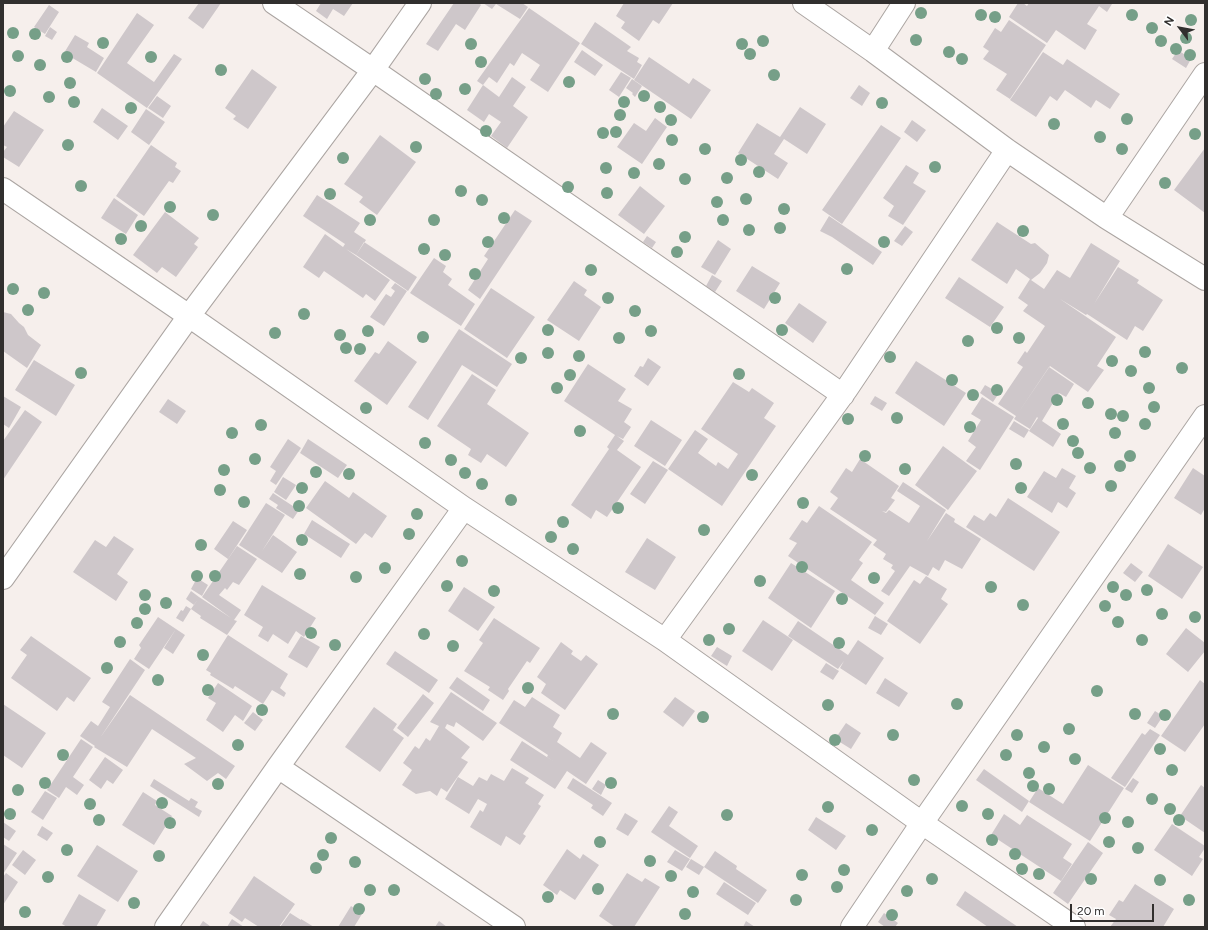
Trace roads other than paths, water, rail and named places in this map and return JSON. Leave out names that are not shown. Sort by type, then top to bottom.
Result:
[{"type":"street","points":[[274,3],[842,395]]},
{"type":"street","points":[[3,578],[189,316],[373,70],[420,3]]},
{"type":"street","points":[[804,3],[1007,150],[1107,218],[1205,279]]},
{"type":"street","points":[[872,51],[904,3]]},
{"type":"street","points":[[1107,218],[1205,74]]},
{"type":"street","points":[[665,640],[842,395],[1007,150]]},
{"type":"street","points":[[3,189],[189,316],[464,508],[665,640],[922,823],[1074,927]]},
{"type":"street","points":[[852,927],[922,823],[1205,416]]},
{"type":"street","points":[[166,927],[278,767],[464,508]]},
{"type":"street","points":[[278,767],[514,927]]}]
